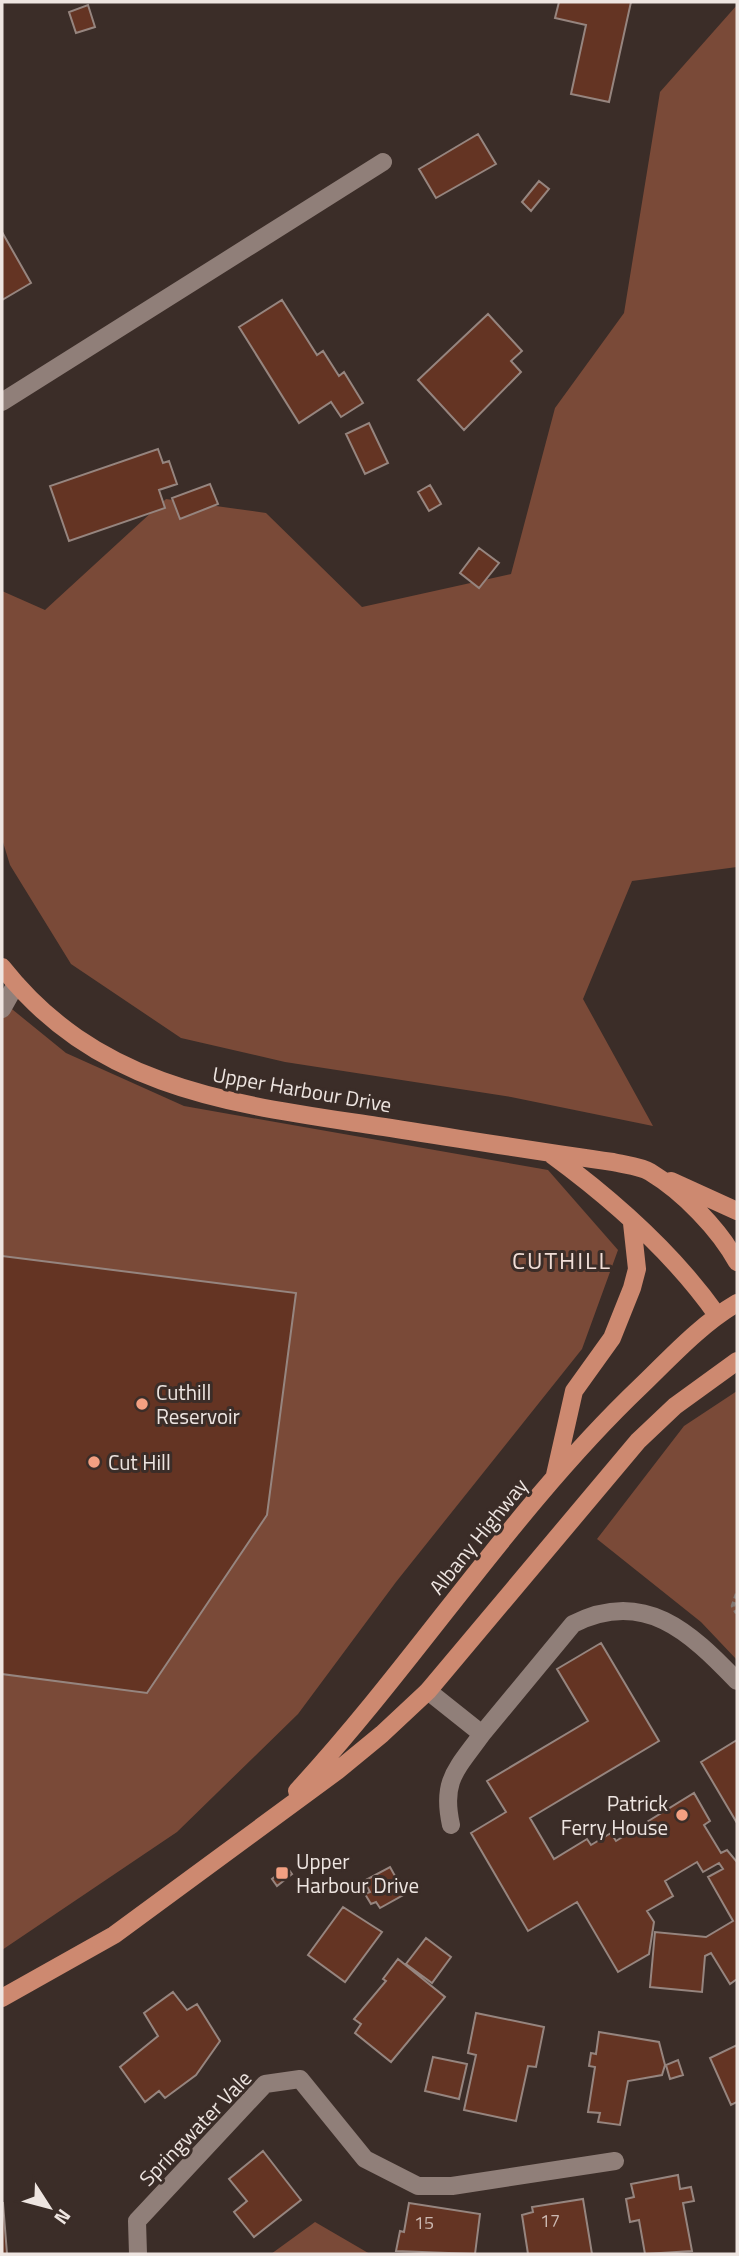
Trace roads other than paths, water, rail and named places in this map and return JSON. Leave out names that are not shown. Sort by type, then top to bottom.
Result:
[{"type":"main road","name":"Upper Harbour Drive","points":[[2,967],[16,984],[68,1031],[104,1054],[136,1072],[217,1100],[649,1171],[737,1211]]},
{"type":"main road","name":"Upper Harbour Drive","points":[[550,1153],[591,1184],[632,1223],[699,1289],[717,1315]]},
{"type":"main road","points":[[649,1171],[706,1221],[729,1247],[737,1262]]},
{"type":"main road","points":[[554,1479],[574,1391],[612,1338],[632,1289],[637,1269],[632,1223]]},
{"type":"main road","name":"Albany Highway","points":[[274,1817],[310,1777],[554,1479],[615,1411],[717,1315],[737,1303]]},
{"type":"main road","name":"Albany Highway","points":[[2,1998],[114,1935],[337,1771],[428,1691],[638,1441],[674,1406],[737,1361]]},
{"type":"street","points":[[2,402],[383,162]]},
{"type":"street","points":[[2,1009],[16,984]]},
{"type":"street","points":[[451,1825],[446,1799],[452,1777],[482,1734],[573,1624],[594,1614],[624,1611],[651,1615],[674,1625],[699,1642],[737,1681]]},
{"type":"street","points":[[428,1691],[482,1734]]},
{"type":"street","name":"Springwater Vale","points":[[138,2254],[137,2221],[265,2084],[300,2079],[365,2159],[418,2186],[452,2186],[615,2161]]},
{"type":"place","name":"Cuthill Reservoir","points":[[142,1404]]},
{"type":"place","name":"Cut Hill","points":[[94,1462]]},
{"type":"place","name":"Patrick Ferry House","points":[[682,1815]]},
{"type":"place","name":"Upper Harbour Drive","points":[[282,1873]]},
{"type":"district","name":"CUTHILL","points":[[562,1260]]}]
